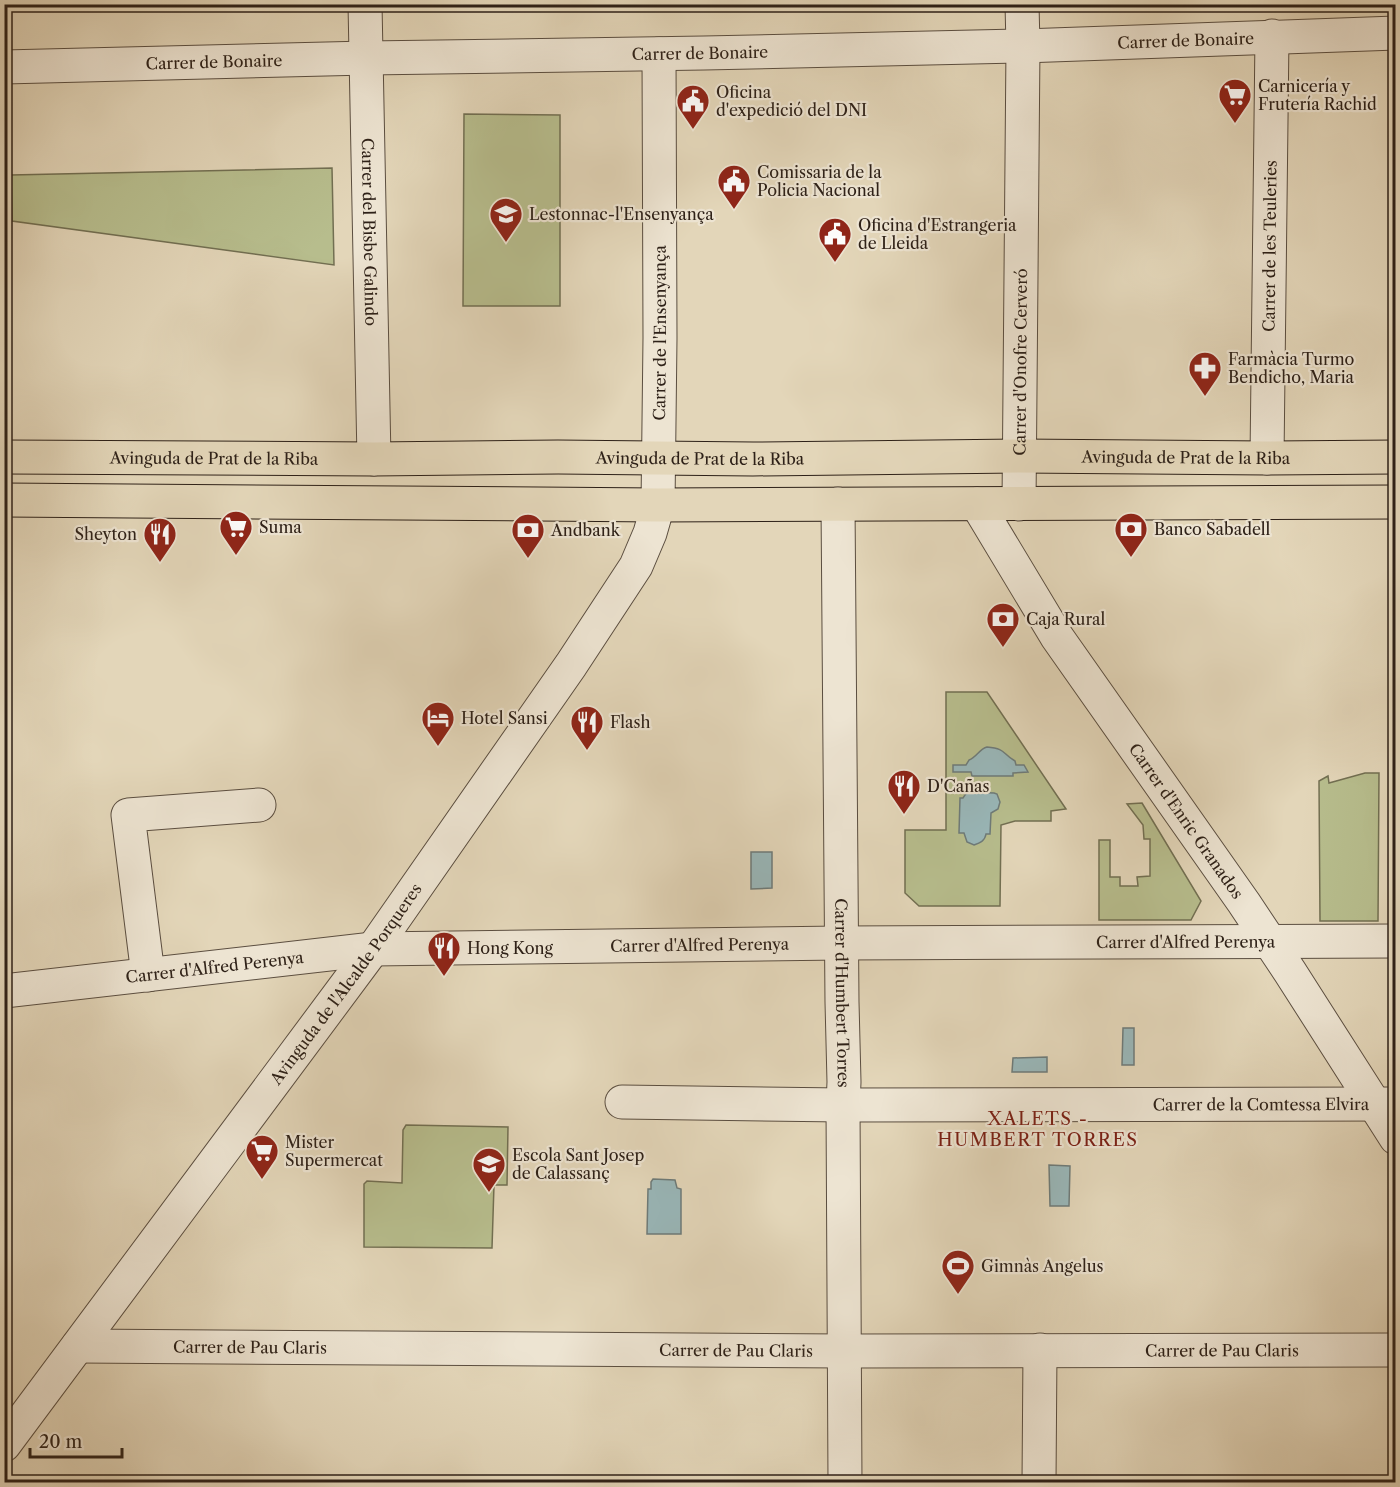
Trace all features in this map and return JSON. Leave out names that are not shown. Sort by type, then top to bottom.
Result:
[{"type":"main road","name":"Avinguda de Prat de la Riba","points":[[4,457],[753,459],[1019,456],[1395,457]]},
{"type":"main road","points":[[4,500],[658,505],[1395,502]]},
{"type":"street","name":"Carrer del Bisbe Galindo","points":[[365,4],[374,459]]},
{"type":"street","name":"Carrer d'Onofre Cerveró","points":[[1019,504],[1022,4]]},
{"type":"street","name":"Carrer de Bonaire","points":[[4,67],[1023,46],[1395,33]]},
{"type":"street","name":"Carrer de les Teuleries","points":[[1267,458],[1272,36]]},
{"type":"street","name":"Carrer de l'Ensenyança","points":[[658,505],[659,54]]},
{"type":"street","name":"Carrer d'Humbert Torres","points":[[838,504],[844,1082],[845,1482]]},
{"type":"street","name":"Carrer d'Enric Granados","points":[[977,504],[1058,637],[1385,1104],[1395,1138]]},
{"type":"street","name":"Avinguda de l'Alcalde Porqueres","points":[[4,1445],[373,949],[571,665],[636,566],[650,533],[658,505]]},
{"type":"street","points":[[148,975],[128,815],[259,806]]},
{"type":"street","name":"Carrer d'Alfred Perenya","points":[[4,990],[373,949],[842,943],[1395,940]]},
{"type":"street","name":"Carrer de la Comtessa Elvira","points":[[622,1102],[843,1105],[1385,1104]]},
{"type":"street","name":"Carrer de Pau Claris","points":[[78,1346],[844,1351],[1395,1350]]},
{"type":"street","points":[[1039,1482],[1040,1350]]},
{"type":"green space","points":[[464,114],[560,115],[560,306],[463,306]]},
{"type":"green space","points":[[332,168],[334,265],[12,221],[11,175]]},
{"type":"green space","points":[[946,692],[987,692],[1066,809],[1051,811],[1051,821],[1015,821],[1001,825],[1000,906],[919,906],[905,893],[905,830],[946,830]]},
{"type":"green space","points":[[1365,773],[1379,773],[1378,921],[1320,921],[1319,781],[1328,776],[1329,783]]},
{"type":"green space","points":[[1142,803],[1201,901],[1191,920],[1099,920],[1099,840],[1110,840],[1110,877],[1120,877],[1120,886],[1138,886],[1137,877],[1150,876],[1150,839],[1144,839],[1143,825],[1127,804]]},
{"type":"green space","points":[[406,1125],[508,1127],[507,1185],[494,1185],[492,1248],[364,1247],[364,1184],[367,1181],[402,1183],[403,1130]]},
{"type":"water","points":[[987,747],[1001,750],[1015,761],[1016,765],[1024,765],[1028,772],[1013,773],[1013,776],[972,776],[971,772],[953,772],[953,765],[966,765],[969,760]]},
{"type":"water","points":[[967,792],[994,793],[997,794],[1000,802],[998,809],[991,813],[990,834],[986,834],[983,840],[974,845],[967,842],[964,833],[959,833],[960,798],[963,798]]},
{"type":"water","points":[[751,852],[772,852],[772,888],[751,889]]},
{"type":"water","points":[[1123,1028],[1134,1028],[1134,1065],[1122,1065]]},
{"type":"water","points":[[1047,1057],[1047,1072],[1012,1072],[1013,1058]]},
{"type":"water","points":[[1049,1165],[1070,1166],[1069,1206],[1050,1206]]},
{"type":"water","points":[[653,1179],[675,1180],[677,1188],[681,1189],[681,1234],[647,1234],[648,1189],[651,1189]]},
{"type":"place","name":"Carnicería y Frutería Rachid","points":[[1235,124]]},
{"type":"place","name":"Oficina d'expedició del DNI","points":[[693,130]]},
{"type":"place","name":"Comissaria de la Policia Nacional","points":[[734,210]]},
{"type":"place","name":"Lestonnac-l'Ensenyança","points":[[506,243]]},
{"type":"place","name":"Oficina d'Estrangeria de Lleida","points":[[835,263]]},
{"type":"place","name":"Farmàcia Turmo Bendicho, Maria","points":[[1205,397]]},
{"type":"place","name":"Suma","points":[[236,556]]},
{"type":"place","name":"Banco Sabadell","points":[[1131,558]]},
{"type":"place","name":"Andbank","points":[[528,559]]},
{"type":"place","name":"Sheyton","points":[[160,563]]},
{"type":"place","name":"Caja Rural","points":[[1003,648]]},
{"type":"place","name":"Hotel Sansi","points":[[438,747]]},
{"type":"place","name":"Flash","points":[[587,751]]},
{"type":"place","name":"D'Cañas","points":[[904,815]]},
{"type":"place","name":"Hong Kong","points":[[444,977]]},
{"type":"place","name":"Mister Supermercat","points":[[262,1180]]},
{"type":"place","name":"Escola Sant Josep de Calassanç","points":[[489,1193]]},
{"type":"place","name":"Gimnàs Angelus","points":[[958,1295]]},
{"type":"district","name":"XALETS - HUMBERT TORRES","points":[[1038,1129]]}]
